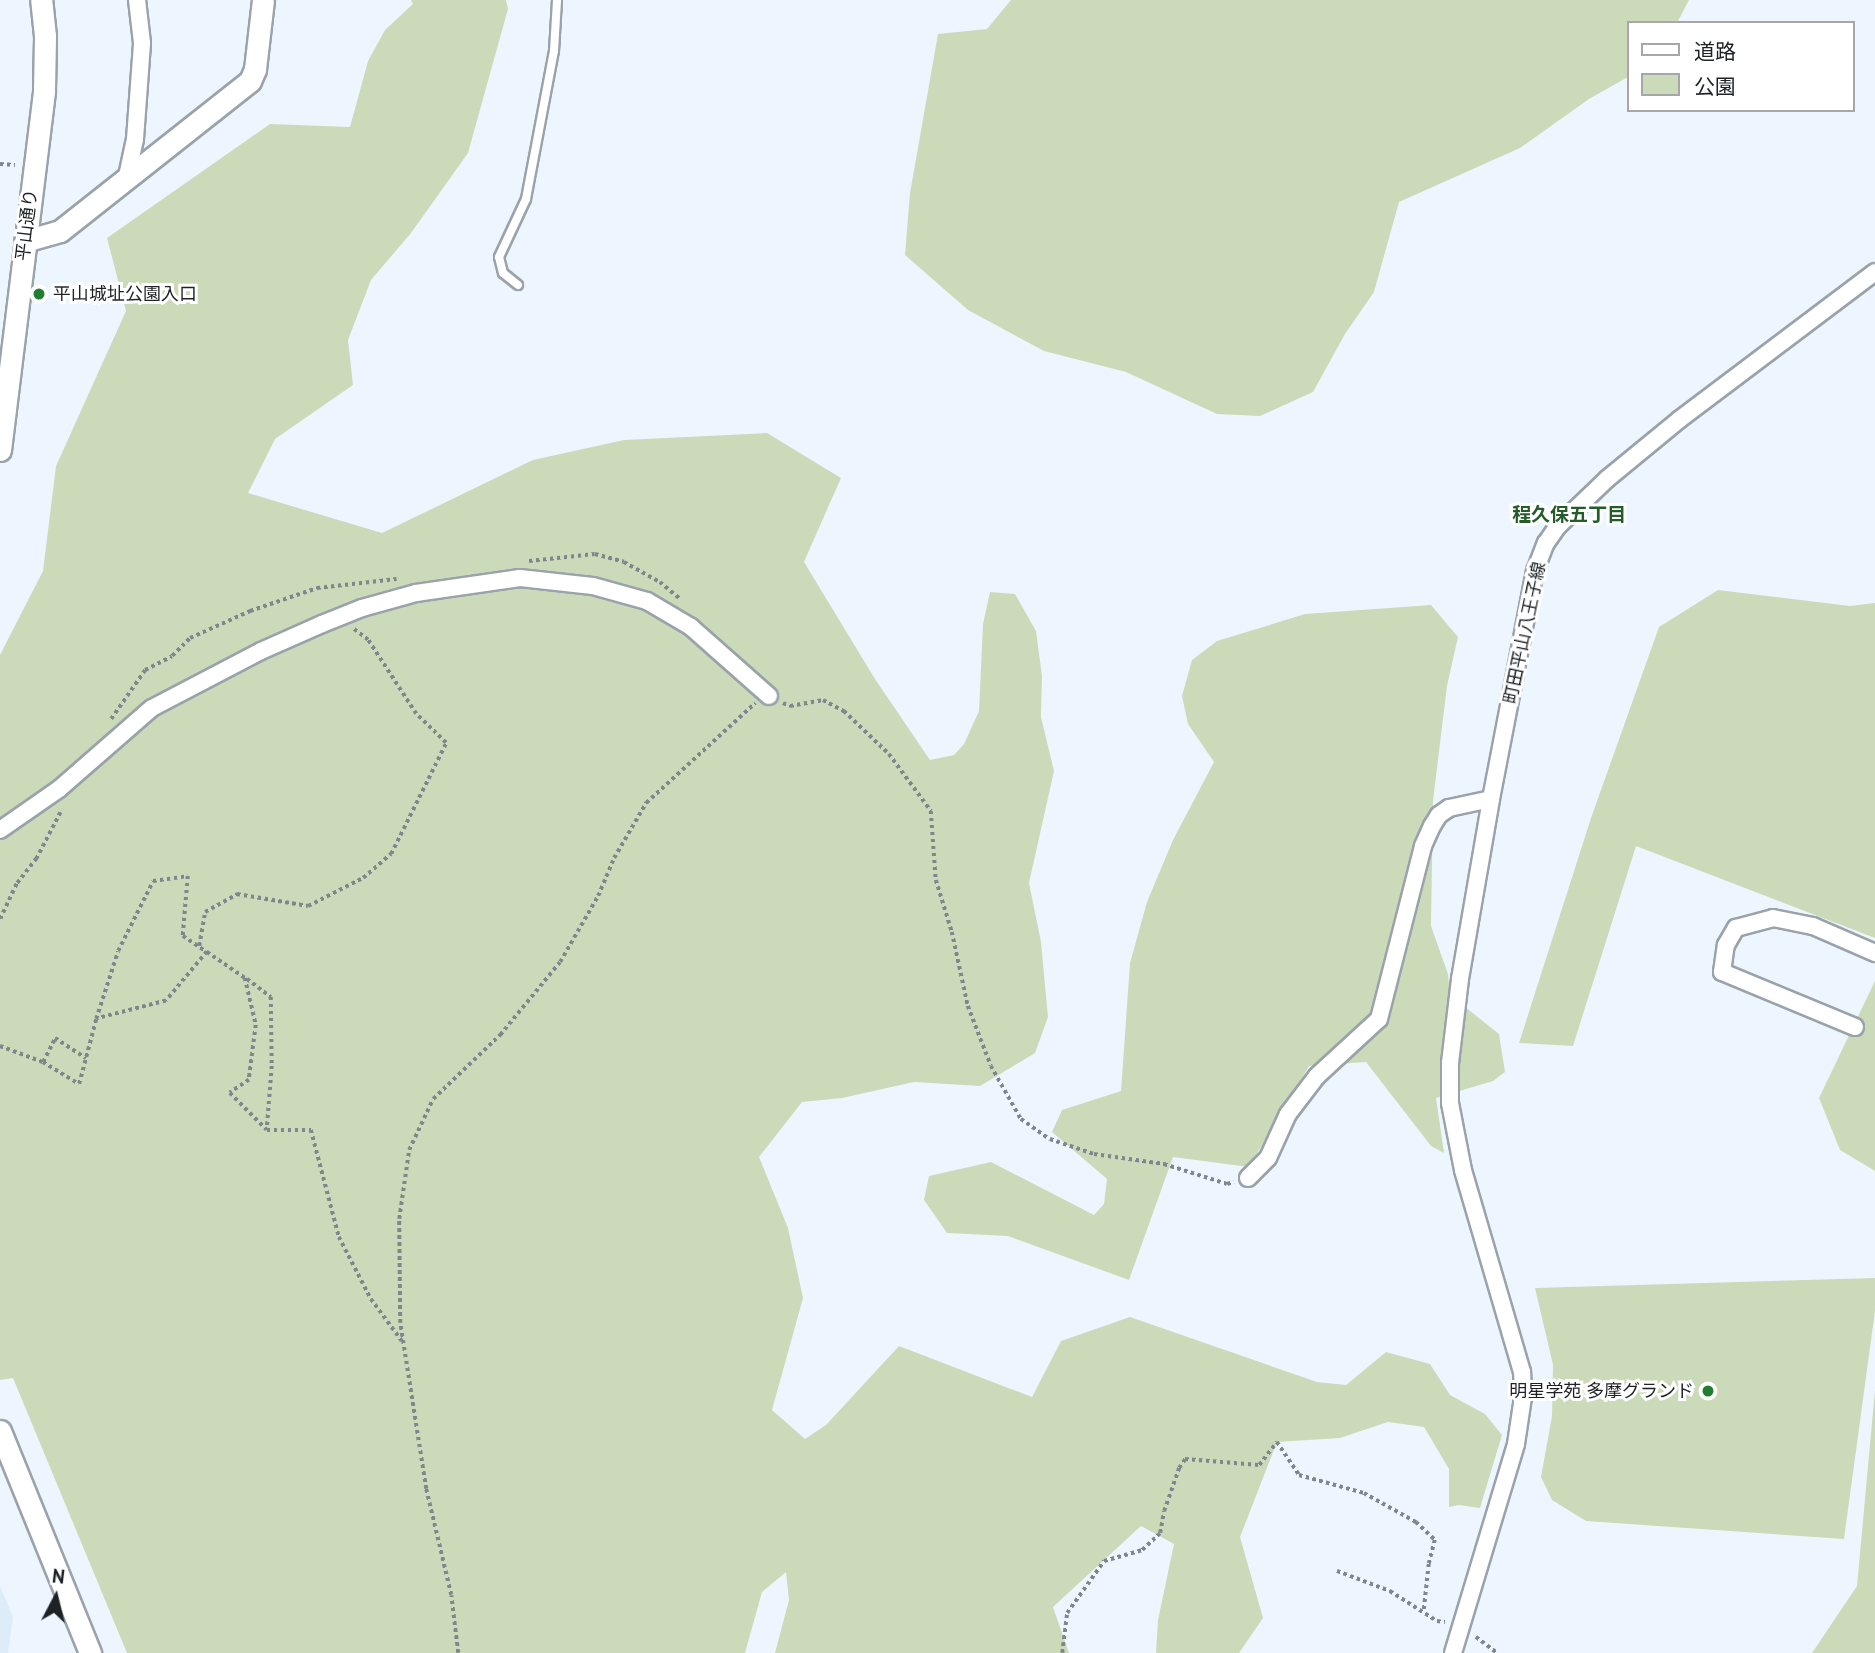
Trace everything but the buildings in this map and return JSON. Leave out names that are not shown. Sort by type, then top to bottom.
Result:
[{"type":"main road","name":"平山通り","points":[[0,450],[44,90],[45,36],[41,0]]},
{"type":"main road","points":[[25,241],[60,231],[250,81],[255,69],[263,0]]},
{"type":"main road","points":[[0,1431],[90,1653]]},
{"type":"street","points":[[126,181],[135,139],[142,43],[138,0]]},
{"type":"street","name":"町田平山八王子線","points":[[1453,1653],[1516,1444],[1523,1397],[1521,1371],[1463,1170],[1450,1103],[1450,1063],[1460,979],[1491,799],[1535,571],[1546,543],[1557,527],[1607,479],[1680,419],[1875,272]]},
{"type":"street","points":[[0,830],[59,789],[152,708],[261,652],[338,618],[416,593],[520,579],[593,586],[647,601],[691,626],[769,696]]},
{"type":"street","points":[[1248,1178],[1268,1158],[1288,1114],[1317,1076],[1379,1019],[1423,846],[1432,826],[1449,808],[1491,799]]},
{"type":"street","points":[[1855,1027],[1722,972],[1727,945],[1736,928],[1773,918],[1813,926],[1875,953]]},
{"type":"lane","points":[[518,285],[503,272],[499,257],[526,199],[554,51],[557,0]]},
{"type":"path","points":[[523,561],[595,554],[624,562],[660,582],[687,605]]},
{"type":"path","points":[[108,724],[145,670],[172,656],[190,638],[250,611],[317,588],[405,578]]},
{"type":"path","points":[[199,946],[205,912],[237,894],[308,906],[363,878],[391,854],[446,743],[416,714],[368,640],[338,618]]},
{"type":"path","points":[[458,1653],[451,1595],[426,1489],[402,1341],[398,1219],[409,1150],[433,1099],[500,1035],[559,962],[598,896],[614,858],[646,803],[755,703],[769,696],[790,706],[823,700],[844,711],[889,754],[931,811],[936,880],[952,933],[968,1006],[991,1066],[1021,1119],[1050,1139],[1094,1154],[1164,1164],[1227,1184],[1248,1178]]},
{"type":"path","points":[[0,919],[6,901],[36,859],[67,798]]},
{"type":"path","points":[[0,1046],[43,1062],[79,1084],[96,1018],[118,951],[153,881],[188,876],[183,936],[271,997],[272,1066],[267,1130]]},
{"type":"path","points":[[96,1018],[166,1000],[207,952]]},
{"type":"path","points":[[245,978],[256,1025],[255,1039],[249,1080],[230,1093],[267,1130],[311,1130],[339,1237],[371,1299],[402,1341]]},
{"type":"path","points":[[43,1062],[55,1038],[86,1058]]},
{"type":"path","points":[[1062,1653],[1067,1613],[1104,1561],[1142,1550],[1160,1533],[1164,1511],[1179,1468],[1185,1459],[1259,1465],[1276,1442],[1299,1475],[1364,1493],[1416,1522],[1435,1540],[1429,1564],[1424,1610]]},
{"type":"path","points":[[1337,1571],[1390,1591],[1424,1610],[1437,1621],[1461,1625],[1497,1653]]},
{"type":"shaded area","points":[[0,1586],[13,1617],[8,1653],[0,1653]]},
{"type":"green space","points":[[411,0],[506,0],[508,9],[468,153],[411,233],[371,280],[348,340],[353,385],[275,439],[248,493],[382,533],[533,460],[624,440],[767,433],[841,478],[804,562],[875,679],[930,760],[954,755],[964,744],[979,711],[983,624],[990,592],[1015,594],[1036,631],[1042,676],[1041,717],[1054,771],[1029,883],[1041,942],[1048,1017],[1035,1053],[980,1086],[914,1082],[842,1098],[802,1102],[759,1157],[788,1228],[803,1298],[772,1410],[805,1439],[826,1425],[899,1346],[1032,1397],[1061,1341],[1130,1317],[1317,1382],[1346,1385],[1386,1352],[1430,1364],[1450,1395],[1485,1414],[1502,1435],[1480,1508],[1459,1505],[1449,1507],[1449,1469],[1424,1427],[1388,1422],[1340,1438],[1277,1442],[1240,1537],[1263,1618],[1239,1653],[1156,1653],[1158,1620],[1174,1544],[1141,1526],[1053,1607],[1069,1653],[775,1653],[789,1600],[786,1572],[762,1592],[745,1653],[127,1653],[13,1378],[0,1380],[0,655],[43,571],[56,466],[126,311],[107,238],[270,124],[350,127],[368,61],[385,30],[413,4]]},
{"type":"green space","points":[[1011,0],[1689,0],[1678,21],[1626,21],[1626,78],[1589,99],[1520,148],[1399,202],[1374,292],[1345,334],[1313,392],[1260,416],[1217,414],[1126,372],[1044,351],[968,310],[905,255],[910,193],[938,34],[987,29]]},
{"type":"green space","points":[[1718,590],[1850,606],[1875,603],[1875,938],[1636,846],[1573,1046],[1519,1043],[1591,818],[1659,627]]},
{"type":"green space","points":[[1431,605],[1458,637],[1447,686],[1433,801],[1431,926],[1448,974],[1450,995],[1499,1034],[1505,1072],[1493,1081],[1436,1098],[1444,1153],[1431,1146],[1366,1062],[1309,1066],[1249,1167],[1173,1157],[1129,1280],[1008,1236],[947,1233],[924,1200],[929,1176],[991,1162],[1094,1215],[1104,1204],[1107,1179],[1052,1132],[1062,1110],[1121,1091],[1130,963],[1147,902],[1173,840],[1214,762],[1188,724],[1182,696],[1192,660],[1217,641],[1305,614]]},
{"type":"green space","points":[[1875,981],[1875,1171],[1840,1150],[1819,1098]]},
{"type":"green space","name":"明星学苑 多摩グランド","points":[[1875,1278],[1875,1311],[1844,1539],[1586,1521],[1552,1500],[1541,1477],[1552,1416],[1553,1365],[1535,1288]]},
{"type":"green space","points":[[1875,1390],[1875,1653],[1812,1653],[1857,1586]]},
{"type":"place","name":"平山城址公園入口","points":[[39,294]]},
{"type":"place","name":"明星学苑 多摩グランド","points":[[1708,1391]]},
{"type":"district","name":"程久保五丁目","points":[[1569,515]]}]
